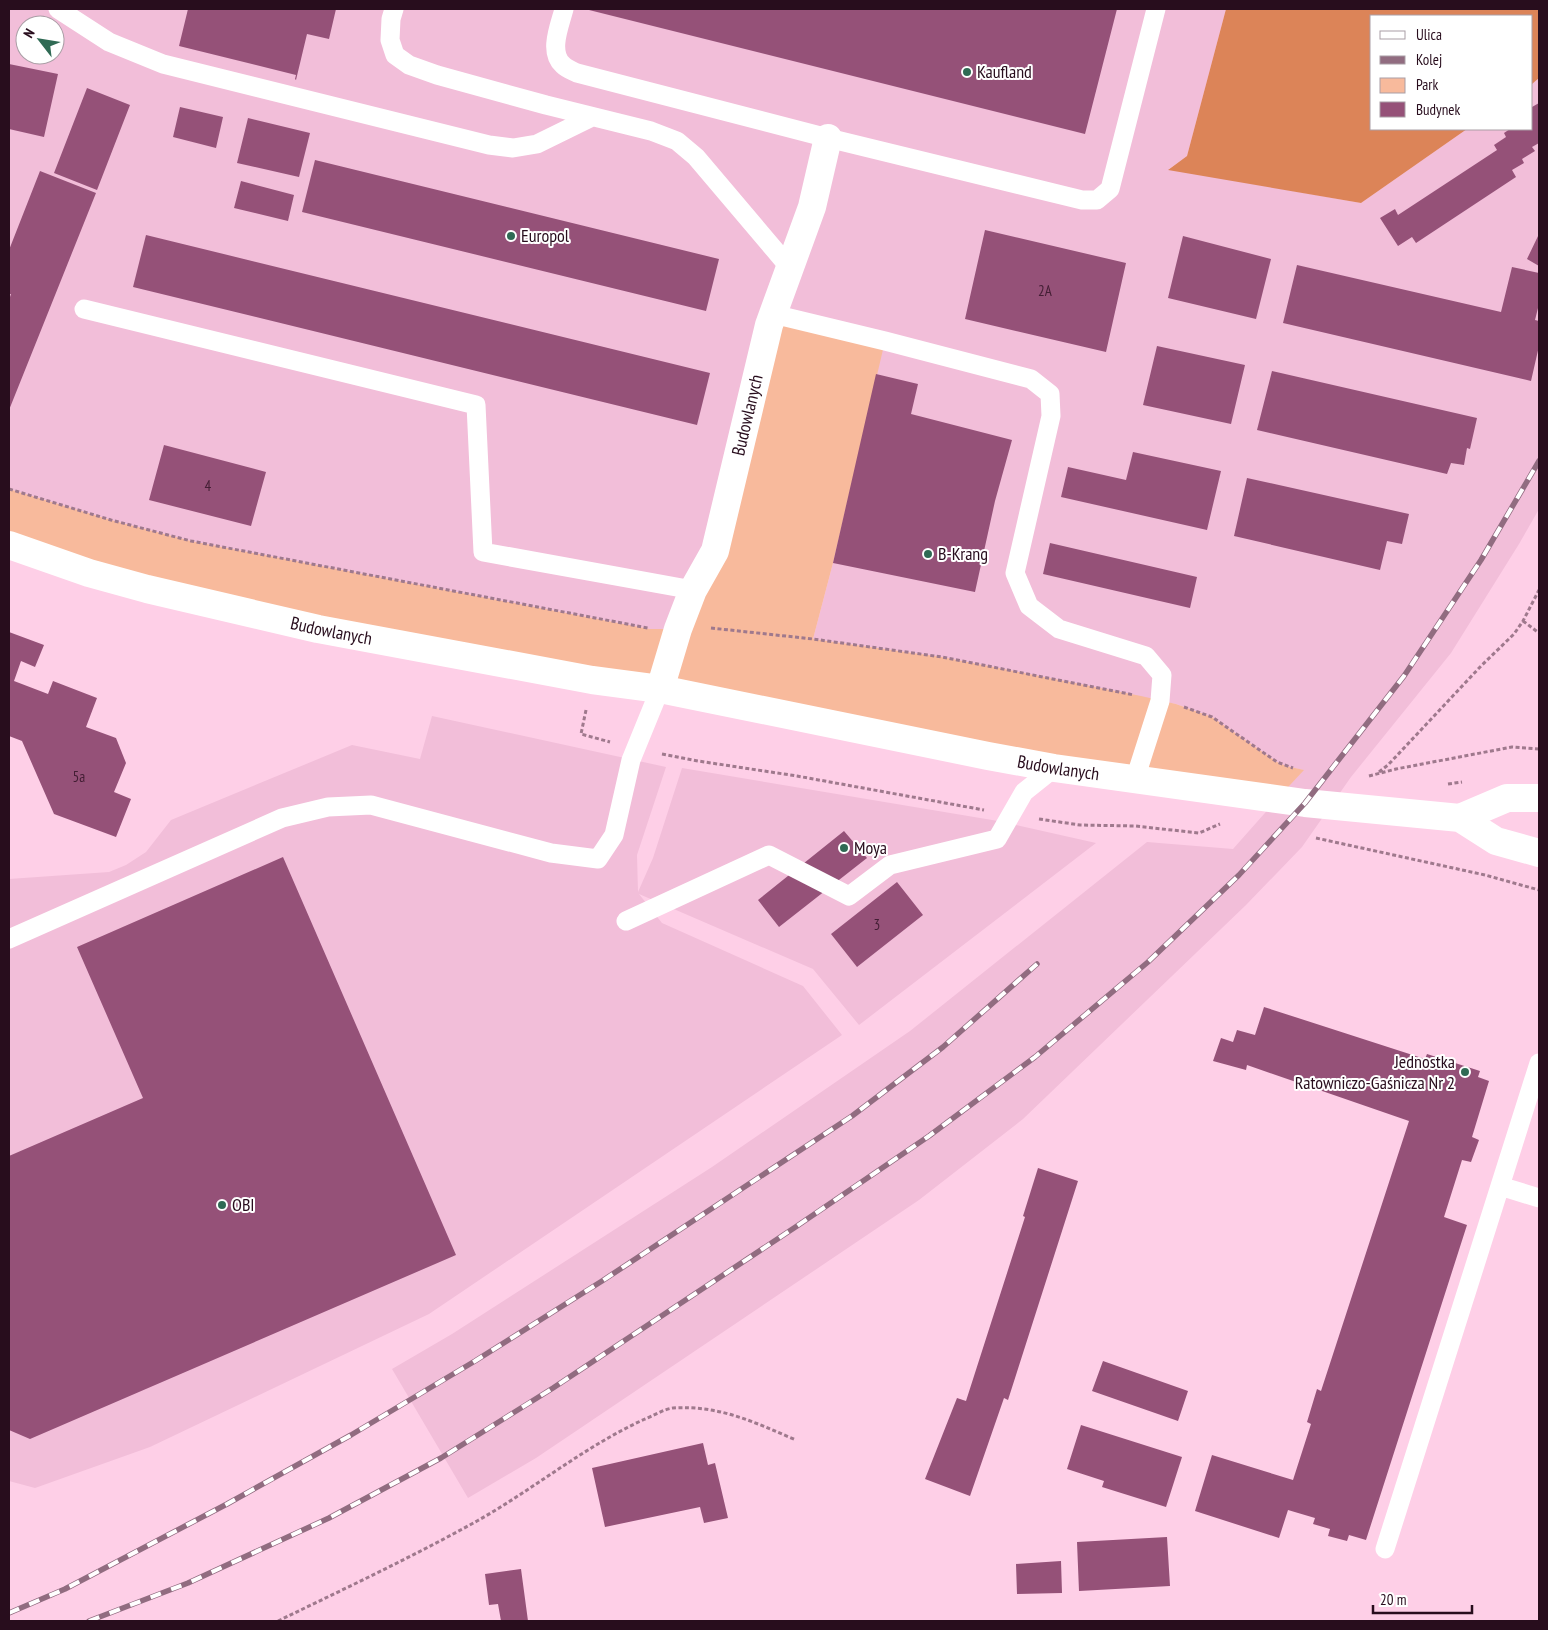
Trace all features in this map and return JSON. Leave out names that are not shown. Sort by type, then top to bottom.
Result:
[{"type":"main road","name":"Budowlanych","points":[[660,690],[678,629],[693,590],[715,551],[769,325],[812,207],[828,138]]},
{"type":"main road","name":"Budowlanych","points":[[9,545],[89,573],[147,589],[318,629],[592,680],[660,690],[1054,768],[1304,803],[1460,818],[1496,841],[1539,853]]},
{"type":"main road","name":"Budowlanych","points":[[1460,818],[1508,798],[1539,798]]},
{"type":"lane","points":[[58,9],[109,42],[163,64],[489,146],[513,148],[537,144],[592,117]]},
{"type":"lane","points":[[394,9],[391,19],[390,40],[395,55],[409,66],[546,105],[651,131],[677,140],[696,158],[790,268]]},
{"type":"lane","points":[[564,9],[556,38],[556,54],[562,65],[577,73],[828,138],[1082,200],[1097,200],[1110,189],[1156,9]]},
{"type":"lane","points":[[84,309],[476,405],[483,552],[693,590]]},
{"type":"lane","points":[[773,314],[1031,379],[1050,394],[1051,416],[1015,574],[1029,606],[1059,629],[1146,656],[1162,674],[1160,700],[1135,779]]},
{"type":"lane","points":[[9,940],[282,818],[328,807],[371,805],[551,853],[598,859],[614,836],[631,760],[660,690]]},
{"type":"lane","points":[[626,921],[769,855],[849,896],[890,865],[997,838],[1024,792],[1054,768]]},
{"type":"lane","points":[[1385,1549],[1500,1186],[1531,1116],[1539,1063]]},
{"type":"lane","points":[[1500,1186],[1539,1198]]},
{"type":"path","points":[[1539,590],[1523,621],[1503,645],[1395,758],[1376,774],[1512,747],[1539,749]]},
{"type":"path","points":[[1523,621],[1539,633]]},
{"type":"path","points":[[636,748],[698,761],[789,774],[1011,815],[1072,824],[1135,826],[1199,833],[1222,823]]},
{"type":"path","points":[[1446,784],[1464,782]]},
{"type":"path","points":[[1318,838],[1486,875],[1539,890]]},
{"type":"path","points":[[278,1621],[478,1520],[576,1457],[633,1424],[671,1408],[704,1409],[737,1415],[796,1440]]},
{"type":"shaded area","points":[[9,9],[1226,9],[1187,156],[1169,169],[1361,203],[1466,130],[1533,130],[1533,83],[1539,78],[1539,509],[1451,653],[1351,777],[1302,847],[1246,905],[1023,1119],[919,1200],[536,1458],[468,1498],[392,1369],[452,1334],[712,1167],[910,1031],[1147,842],[1233,849],[1303,770],[1277,762],[1212,717],[1176,704],[942,657],[813,639],[833,563],[884,341],[678,629],[650,629],[191,541],[111,520],[9,489]]},
{"type":"shaded area","points":[[1226,9],[1539,9],[1539,78],[1533,83],[1533,15],[1370,15],[1370,130],[1466,130],[1361,203],[1168,170],[1187,156]]},
{"type":"shaded area","points":[[432,716],[666,767],[637,855],[638,892],[653,858],[682,768],[998,821],[1096,843],[859,1025],[813,969],[639,894],[662,923],[803,986],[842,1035],[429,1314],[150,1447],[35,1488],[9,1481],[9,879],[109,872],[126,865],[146,852],[171,820],[352,745],[420,759]]},
{"type":"green space","points":[[773,314],[885,341],[833,563],[813,639],[942,657],[1176,704],[1212,717],[1277,762],[1304,770],[1277,799],[592,680],[9,545],[9,489],[111,520],[191,541],[650,629],[678,629]]},
{"type":"building","points":[[188,9],[336,9],[329,39],[307,34],[296,80],[296,75],[179,46]]},
{"type":"building","name":"Kaufland","points":[[585,9],[1117,9],[1085,134]]},
{"type":"building","points":[[9,64],[58,74],[44,137],[9,129]]},
{"type":"building","points":[[87,88],[130,105],[97,190],[54,173]]},
{"type":"building","points":[[1539,103],[1539,143],[1532,147],[1535,151],[1522,159],[1524,163],[1512,170],[1516,177],[1416,243],[1412,237],[1398,246],[1380,218],[1395,209],[1398,215],[1497,150],[1494,145],[1506,137],[1504,133],[1508,130],[1533,130],[1533,106]]},
{"type":"building","points":[[180,107],[223,117],[216,148],[173,137]]},
{"type":"building","points":[[248,118],[310,133],[299,177],[237,163]]},
{"type":"building","name":"Europol","points":[[315,160],[719,259],[706,311],[302,212]]},
{"type":"building","points":[[40,171],[96,193],[9,410],[9,300],[11,294],[9,294],[9,250]]},
{"type":"building","points":[[241,181],[294,195],[288,221],[234,208]]},
{"type":"building","points":[[985,230],[1126,263],[1106,352],[965,319]]},
{"type":"building","points":[[1539,234],[1539,266],[1527,259]]},
{"type":"building","points":[[146,235],[710,373],[697,425],[133,287]]},
{"type":"building","points":[[1183,236],[1271,259],[1256,319],[1168,298]]},
{"type":"building","points":[[1297,265],[1501,312],[1512,267],[1539,273],[1539,304],[1535,320],[1539,321],[1539,346],[1531,381],[1283,323]]},
{"type":"building","points":[[1157,346],[1245,365],[1231,424],[1143,405]]},
{"type":"building","points":[[1272,371],[1477,418],[1470,449],[1467,448],[1464,465],[1451,463],[1447,474],[1257,430]]},
{"type":"building","points":[[876,374],[918,384],[911,414],[1012,440],[995,501],[975,592],[833,563]]},
{"type":"building","points":[[164,445],[266,472],[251,526],[149,500]]},
{"type":"building","points":[[1133,452],[1221,471],[1207,530],[1061,497],[1068,467],[1126,480]]},
{"type":"building","points":[[1247,478],[1409,514],[1402,544],[1387,541],[1380,570],[1234,536]]},
{"type":"building","points":[[1050,543],[1197,577],[1190,608],[1043,574]]},
{"type":"building","points":[[9,632],[44,645],[35,667],[21,661],[14,681],[48,694],[53,681],[97,698],[86,727],[116,738],[126,763],[114,792],[131,799],[116,837],[54,814],[22,741],[9,736]]},
{"type":"building","points":[[844,831],[867,858],[779,927],[758,900]]},
{"type":"building","name":"OBI","points":[[283,857],[456,1255],[30,1439],[9,1430],[9,1156],[143,1098],[77,947]]},
{"type":"building","points":[[897,882],[923,915],[857,967],[831,934]]},
{"type":"building","points":[[1264,1007],[1425,1059],[1427,1054],[1480,1071],[1478,1077],[1489,1081],[1472,1137],[1479,1140],[1471,1162],[1462,1160],[1444,1217],[1467,1225],[1366,1540],[1349,1535],[1347,1541],[1328,1536],[1330,1529],[1313,1524],[1315,1518],[1288,1510],[1279,1538],[1195,1511],[1212,1455],[1293,1480],[1311,1424],[1307,1422],[1317,1389],[1321,1391],[1409,1121],[1247,1065],[1246,1070],[1213,1061],[1221,1038],[1233,1042],[1237,1030],[1255,1035]]},
{"type":"building","points":[[1038,1168],[1078,1181],[1008,1400],[1004,1398],[970,1496],[925,1479],[957,1398],[966,1401],[1025,1217],[1023,1216]]},
{"type":"building","points":[[1103,1361],[1188,1391],[1178,1421],[1092,1391]]},
{"type":"building","points":[[1081,1425],[1182,1457],[1166,1507],[1102,1487],[1104,1481],[1067,1469]]},
{"type":"building","points":[[703,1443],[708,1465],[715,1463],[728,1518],[704,1523],[700,1507],[605,1527],[592,1468]]},
{"type":"building","points":[[1167,1537],[1170,1586],[1079,1591],[1077,1542]]},
{"type":"building","points":[[1061,1561],[1062,1593],[1017,1594],[1016,1564]]},
{"type":"building","points":[[521,1569],[528,1621],[501,1621],[498,1604],[489,1605],[485,1574]]},
{"type":"railway","points":[[89,1621],[188,1583],[329,1518],[441,1458],[553,1388],[797,1226],[929,1136],[1035,1057],[1148,962],[1239,875],[1305,803],[1404,676],[1481,560],[1539,461]]},
{"type":"railway","points":[[9,1613],[65,1589],[227,1504],[351,1435],[475,1361],[602,1281],[852,1116],[943,1047],[1037,964]]},
{"type":"place","name":"Kaufland","points":[[967,72]]},
{"type":"place","name":"Europol","points":[[511,236]]},
{"type":"place","name":"B-Krang","points":[[928,554]]},
{"type":"place","name":"Moya","points":[[844,848]]},
{"type":"place","name":"Jednostka Ratowniczo-Gaśnicza Nr 2","points":[[1465,1072]]},
{"type":"place","name":"OBI","points":[[222,1205]]}]
